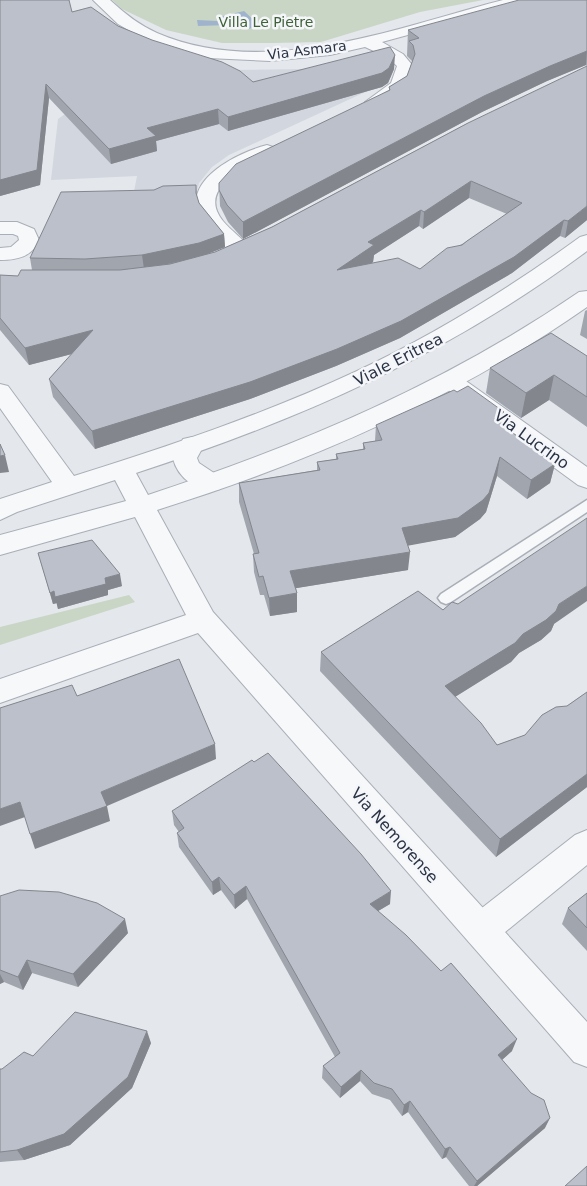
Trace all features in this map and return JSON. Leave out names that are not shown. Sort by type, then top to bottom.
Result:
[{"type":"street","name":"Via Asmara","points":[[101,0],[118,15],[143,32],[172,44],[200,51],[230,55],[272,56],[321,51],[364,42],[521,0]]},
{"type":"street","points":[[356,111],[394,90],[402,80],[404,69],[402,61],[393,54],[364,42]]},
{"type":"street","points":[[220,258],[248,245],[209,215],[206,204],[208,191],[220,175],[231,168],[279,146]]},
{"type":"street","points":[[0,228],[23,230],[27,233],[29,240],[22,250],[16,253],[0,254]]},
{"type":"street","name":"Viale Eritrea","points":[[3,508],[192,445],[332,392],[386,366],[490,309],[587,241]]},
{"type":"street","points":[[0,545],[143,506],[211,483],[358,426],[424,396],[451,381],[548,325],[587,297]]},
{"type":"street","name":"Via Lucrino","points":[[451,381],[587,480]]},
{"type":"street","points":[[0,391],[68,486]]},
{"type":"street","points":[[192,445],[185,458],[188,467],[194,474],[211,483]]},
{"type":"street","name":"Via Nemorense","points":[[121,468],[204,620],[587,1049]]},
{"type":"street","points":[[0,691],[204,620]]},
{"type":"street","points":[[481,930],[587,845]]},
{"type":"lane","points":[[446,598],[587,504]]},
{"type":"shaded area","points":[[153,52],[227,70],[306,69],[374,88],[229,155],[212,167],[199,183],[196,194],[132,202],[137,176],[51,180],[58,119]]},
{"type":"green space","name":"Villa Le Pietre","points":[[112,0],[483,0],[420,12],[321,42],[222,43],[166,30],[122,9]]},
{"type":"green space","points":[[129,595],[135,602],[0,645],[0,627]]},
{"type":"water","points":[[244,11],[260,26],[248,29],[229,25],[198,26],[197,20],[218,21],[219,17]]},
{"type":"building","points":[[0,0],[69,0],[72,12],[91,7],[118,26],[152,40],[222,62],[240,71],[253,82],[390,47],[395,55],[389,68],[382,73],[228,117],[218,109],[147,128],[156,136],[109,149],[46,84],[37,170],[0,180]]},
{"type":"building","points":[[519,0],[587,0],[587,51],[484,96],[243,222],[227,205],[219,190],[219,183],[236,164],[390,90],[389,87],[407,76],[415,54],[413,45],[409,41],[419,38],[408,30]]},
{"type":"building","points":[[587,66],[587,206],[568,221],[564,220],[514,257],[401,321],[337,349],[250,382],[92,431],[49,379],[93,330],[25,348],[0,318],[0,275],[18,276],[21,270],[120,270],[170,264],[215,252],[272,227],[468,123]],"holes":[[[471,181],[522,203],[462,245],[447,248],[420,269],[398,258],[337,270],[374,245],[368,242],[421,210],[424,212]]]},
{"type":"building","points":[[196,185],[199,203],[224,234],[199,243],[142,255],[85,259],[30,258],[61,192],[154,190],[163,186]]},
{"type":"building","points":[[551,333],[587,356],[587,397],[554,375],[526,393],[490,368]]},
{"type":"building","points":[[468,386],[504,412],[494,419],[555,464],[531,480],[500,457],[489,493],[483,500],[458,518],[402,528],[410,552],[290,571],[297,593],[269,598],[263,576],[259,577],[253,554],[259,553],[239,483],[320,470],[317,462],[338,459],[336,454],[365,449],[363,443],[382,440],[376,425],[454,390],[457,392]]},
{"type":"building","points":[[0,444],[5,455],[0,456]]},
{"type":"building","points":[[587,518],[587,586],[559,604],[556,611],[546,620],[523,634],[515,643],[445,686],[481,723],[497,745],[525,735],[542,715],[556,707],[567,706],[587,692],[587,774],[500,839],[321,652],[418,591],[443,610],[452,602],[458,604]]},
{"type":"building","points":[[92,540],[120,574],[105,578],[106,584],[55,597],[54,591],[50,593],[38,553]]},
{"type":"building","points":[[179,659],[215,744],[101,792],[107,806],[30,834],[20,802],[0,809],[0,708],[72,685],[77,696]]},
{"type":"building","points":[[268,753],[361,854],[391,891],[370,904],[406,935],[441,971],[451,963],[517,1039],[498,1055],[531,1093],[544,1100],[550,1118],[477,1181],[450,1147],[445,1149],[410,1101],[404,1105],[392,1089],[374,1083],[361,1070],[341,1087],[323,1066],[340,1053],[246,886],[234,895],[219,877],[212,882],[177,833],[184,828],[172,811],[252,760],[254,762]]},
{"type":"building","points":[[19,890],[59,892],[97,903],[125,919],[73,974],[27,960],[18,977],[0,970],[0,896]]},
{"type":"building","points":[[587,893],[587,928],[568,908]]},
{"type":"building","points":[[75,1012],[147,1031],[128,1077],[64,1134],[17,1150],[0,1152],[0,1069],[24,1052],[33,1056]]},
{"type":"building","points":[[587,1166],[587,1186],[565,1186]]}]
